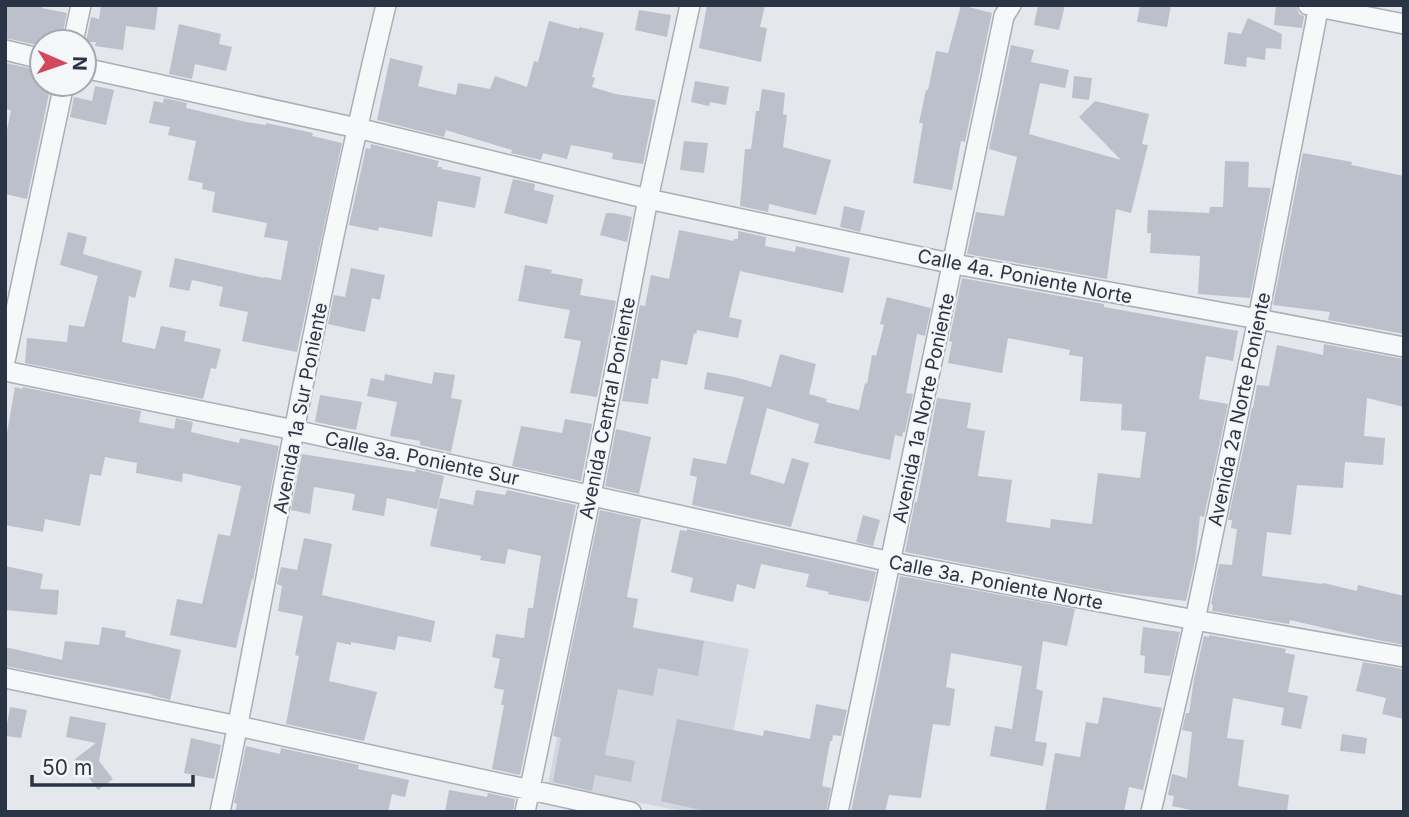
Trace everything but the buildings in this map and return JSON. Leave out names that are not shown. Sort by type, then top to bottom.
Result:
[{"type":"street","points":[[76,28],[81,5]]},
{"type":"street","name":"Avenida 1a Sur Poniente","points":[[220,812],[294,430],[357,128],[386,5]]},
{"type":"street","name":"Avenida Central Poniente","points":[[525,812],[591,495],[648,199],[690,5]]},
{"type":"street","name":"Avenida 1a Norte Poniente","points":[[838,812],[1004,16],[1011,5]]},
{"type":"street","points":[[1315,6],[1404,24]]},
{"type":"street","name":"Avenida 2a Norte Poniente","points":[[1151,812],[1195,620],[1258,319],[1315,6]]},
{"type":"street","points":[[5,50],[28,56]]},
{"type":"street","name":"Calle 4a. Poniente Norte","points":[[98,71],[357,128],[648,199],[954,264],[1404,347]]},
{"type":"street","points":[[5,361],[61,98]]},
{"type":"street","name":"Calle 3a. Poniente Sur","points":[[5,371],[294,430],[591,495]]},
{"type":"street","name":"Calle 3a. Poniente Norte","points":[[591,495],[891,562],[1404,657]]},
{"type":"street","points":[[5,678],[631,812]]},
{"type":"shaded area","points":[[580,617],[749,649],[718,812],[687,812],[548,785]]}]
